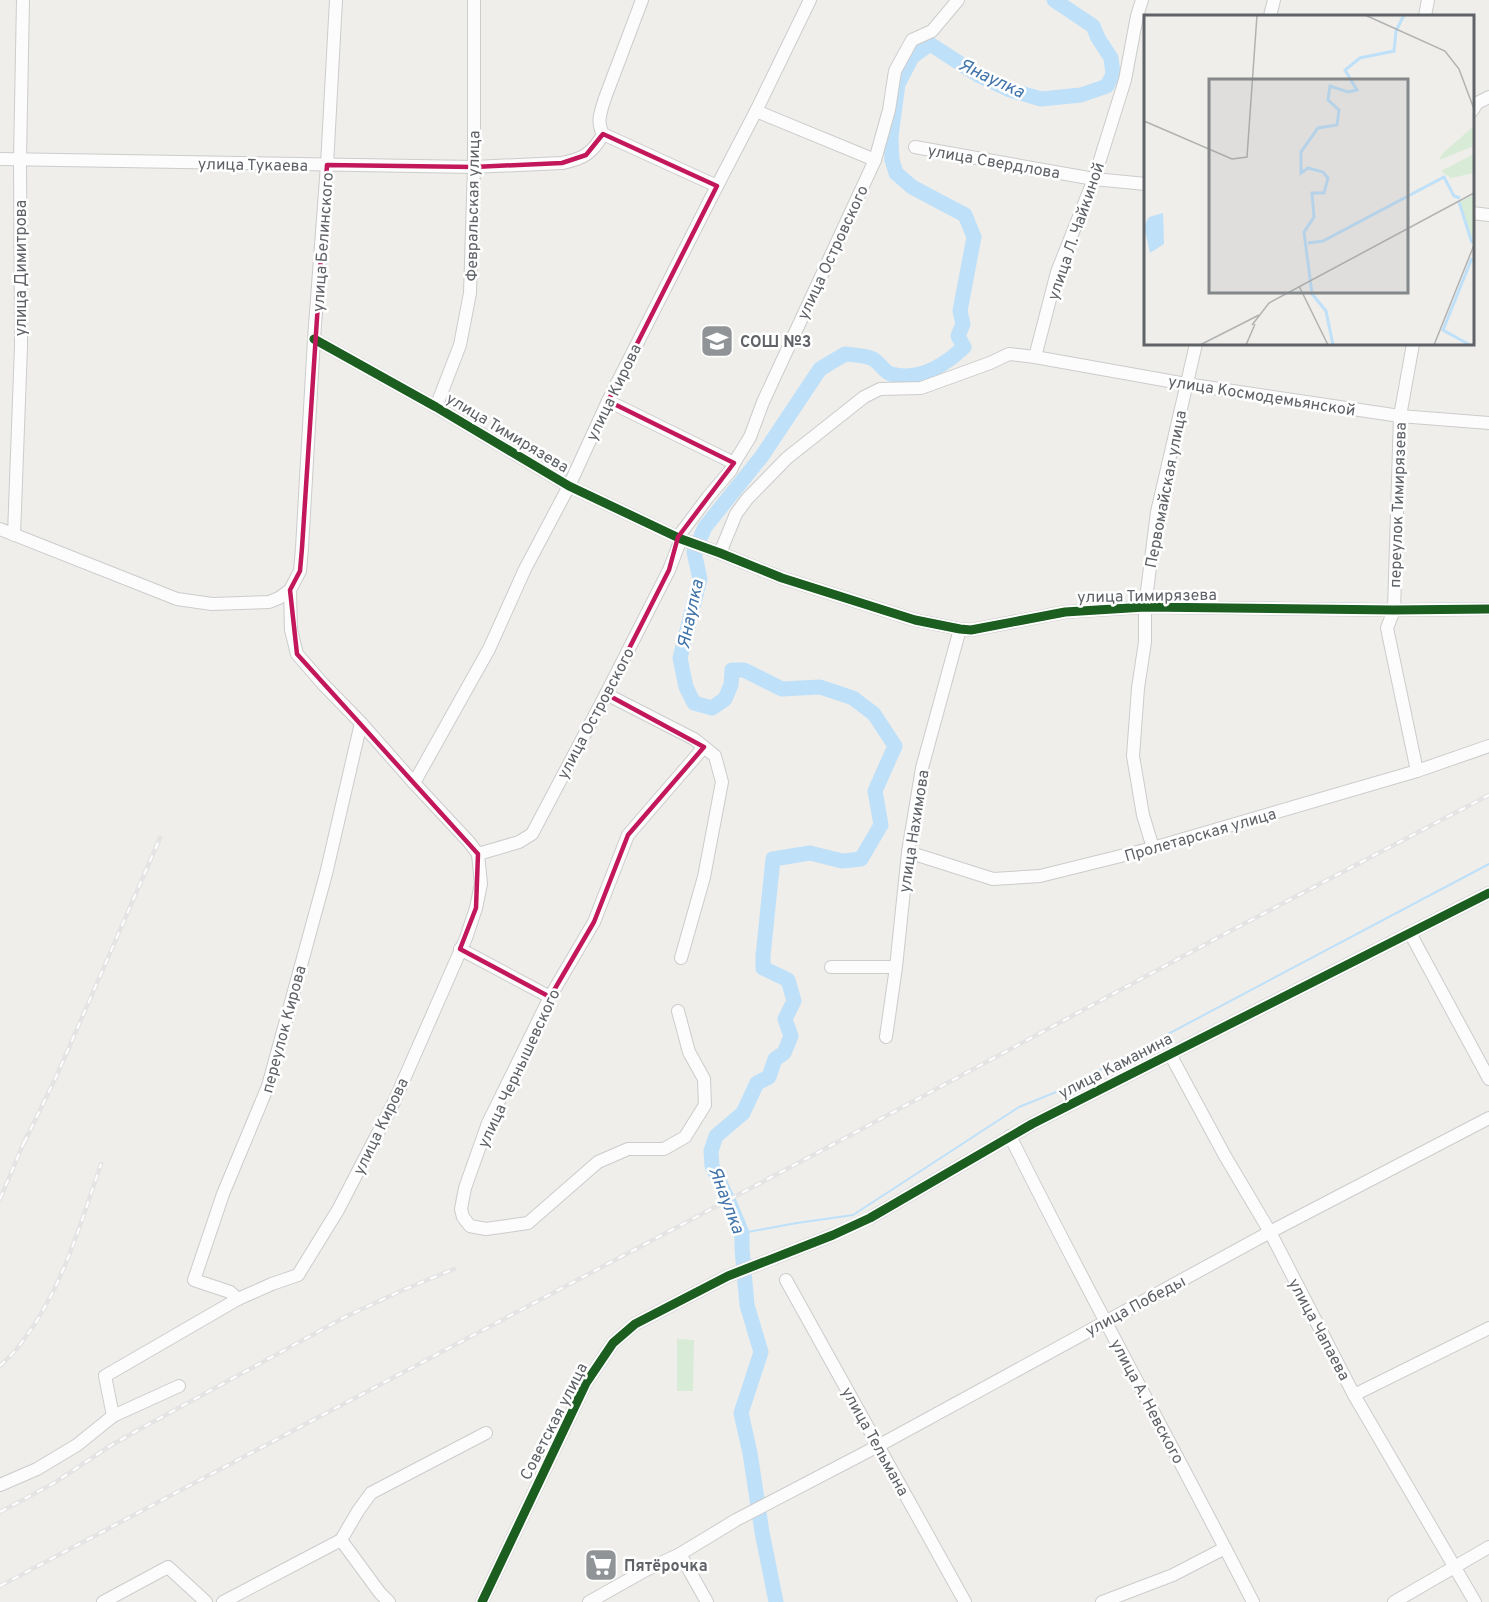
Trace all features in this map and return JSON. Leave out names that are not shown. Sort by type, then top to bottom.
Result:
[{"type":"street","name":"улица Димитрова","points":[[14,535],[21,346],[20,159],[23,0]]},
{"type":"street","name":"улица Белинского","points":[[290,590],[300,571],[302,548],[336,0]]},
{"type":"street","name":"Февральская улица","points":[[436,407],[460,345],[470,293],[474,167],[474,0]]},
{"type":"street","points":[[642,0],[611,80],[600,114],[599,127],[603,134],[717,186]]},
{"type":"street","name":"улица Кирова","points":[[414,783],[489,649],[525,569],[569,486],[608,401],[810,0]]},
{"type":"street","name":"улица Островского","points":[[478,854],[511,845],[532,834],[606,694],[683,540],[708,497],[731,470],[750,437],[763,402],[875,160],[889,110],[895,71],[912,40],[932,31],[958,0]]},
{"type":"street","name":"улица Л. Чайкиной","points":[[1035,357],[1057,272],[1094,179],[1125,80],[1142,0]]},
{"type":"street","points":[[1270,15],[1274,0]]},
{"type":"street","points":[[1425,15],[1428,0]]},
{"type":"street","points":[[1474,109],[1477,103],[1489,97]]},
{"type":"street","points":[[756,111],[875,160]]},
{"type":"street","name":"улица Тукаева","points":[[0,159],[474,167],[562,163],[574,160],[586,155],[596,146],[603,134]]},
{"type":"street","name":"улица Свердлова","points":[[915,147],[1094,179],[1144,184]]},
{"type":"street","points":[[1474,213],[1489,215]]},
{"type":"street","name":"улица Тимирязева","points":[[314,339],[436,407],[569,486],[683,540],[782,578],[915,620],[971,630],[1065,612],[1144,606],[1394,610],[1489,609]]},
{"type":"street","name":"Первомайская улица","points":[[1153,848],[1143,815],[1133,756],[1138,688],[1145,642],[1144,606],[1157,512],[1196,345]]},
{"type":"street","name":"переулок Тимирязева","points":[[1413,345],[1400,416],[1394,610],[1387,628],[1416,771]]},
{"type":"street","points":[[716,552],[736,514],[747,499],[787,458],[864,397],[880,389],[921,388],[1009,354],[1035,357]]},
{"type":"street","name":"улица Космодемьянской","points":[[1035,357],[1186,384],[1400,416],[1489,423]]},
{"type":"street","points":[[608,401],[734,463]]},
{"type":"street","points":[[0,529],[177,599],[212,604],[269,602],[290,590]]},
{"type":"street","points":[[290,590],[291,630],[297,654],[478,854]]},
{"type":"street","name":"улица Нахимова","points":[[886,1037],[908,852],[922,768],[960,629]]},
{"type":"street","points":[[606,694],[694,739],[715,756],[722,782],[704,878],[681,958]]},
{"type":"street","name":"переулок Кирова","points":[[238,1299],[230,1292],[194,1280],[223,1194],[264,1100],[326,874],[361,723]]},
{"type":"street","name":"Пролетарская улица","points":[[908,852],[993,879],[1040,876],[1153,848],[1416,771],[1489,746]]},
{"type":"street","name":"улица Чернышевского","points":[[678,1011],[689,1052],[704,1079],[705,1105],[685,1137],[664,1149],[628,1149],[598,1162],[528,1223],[486,1229],[470,1226],[463,1217],[461,1209],[465,1188],[488,1123],[550,998],[594,922],[628,835],[704,747]]},
{"type":"street","name":"улица Кирова","points":[[113,1416],[105,1376],[238,1299],[298,1275],[338,1210],[394,1102],[460,949],[476,908],[481,884],[478,854]]},
{"type":"street","name":"улица Каманина","points":[[756,1265],[870,1218],[1010,1136],[1489,893]]},
{"type":"street","points":[[1410,933],[1489,1079]]},
{"type":"street","points":[[460,949],[550,998]]},
{"type":"street","points":[[831,967],[896,967]]},
{"type":"street","name":"улица Чапаева","points":[[1170,1054],[1269,1232],[1354,1395],[1475,1602]]},
{"type":"street","name":"улица Победы","points":[[680,1554],[736,1520],[878,1446],[1269,1232],[1489,1118]]},
{"type":"street","name":"улица А. Невского","points":[[1010,1136],[1253,1602]]},
{"type":"street","name":"Советская улица","points":[[482,1602],[586,1383],[613,1343],[635,1324],[728,1276],[756,1265]]},
{"type":"street","name":"улица Тельмана","points":[[786,1280],[965,1602]]},
{"type":"street","points":[[1354,1395],[1489,1328]]},
{"type":"street","points":[[0,1485],[37,1469],[67,1451],[113,1416],[179,1386]]},
{"type":"street","points":[[223,1602],[341,1540],[371,1492],[486,1433]]},
{"type":"street","points":[[341,1540],[389,1602]]},
{"type":"street","points":[[1394,1602],[1489,1547]]},
{"type":"street","points":[[1102,1602],[1173,1575],[1225,1548]]},
{"type":"street","points":[[589,1602],[680,1554],[707,1602]]},
{"type":"street","points":[[103,1602],[168,1568],[206,1602]]},
{"type":"highlighted area","points":[[603,134],[717,186],[608,401],[734,463],[678,537],[669,570],[606,694],[704,747],[628,835],[594,922],[550,997],[460,949],[476,908],[478,854],[297,654],[290,590],[300,571],[327,165],[474,167],[562,163],[586,155]]},
{"type":"green space","points":[[677,1339],[694,1340],[693,1391],[677,1391]]},
{"type":"waterway","name":"Янаулка","points":[[776,1602],[741,1413],[761,1352],[747,1305],[742,1233],[712,1166],[711,1151],[716,1136],[743,1113],[757,1083],[769,1077],[775,1059],[784,1053],[791,1036],[785,1019],[794,1001],[788,980],[763,968],[773,859],[810,853],[842,861],[861,859],[881,825],[875,791],[895,746],[874,714],[853,698],[820,687],[782,689],[744,670],[732,670],[731,685],[725,699],[712,708],[694,703],[686,687],[680,658],[700,579],[694,552],[705,527],[762,456],[820,369],[845,354],[870,358],[891,374],[912,376],[940,366],[964,347],[958,336],[963,324],[960,311],[974,237],[965,215],[912,187],[896,173],[892,160],[891,136],[898,84],[912,57],[930,44],[978,75],[1010,90],[1041,99],[1081,95],[1107,86],[1113,74],[1111,58],[1093,26],[1054,0]]},
{"type":"waterway","points":[[742,1233],[853,1215],[1019,1107],[1066,1088],[1489,864]]},
{"type":"railway","points":[[0,1586],[1489,795]]},
{"type":"railway","points":[[24,1143],[57,1075],[160,838]]},
{"type":"railway","points":[[0,1199],[27,1135]]},
{"type":"railway","points":[[0,1366],[20,1345],[48,1301],[69,1256],[101,1164]]},
{"type":"railway","points":[[0,1512],[54,1483],[140,1429],[345,1317],[454,1269]]},
{"type":"cycle path","points":[[314,339],[436,407],[569,486],[681,539],[782,578],[915,620],[971,630],[1065,612],[1145,607],[1489,609]]},
{"type":"cycle path","points":[[482,1602],[586,1383],[613,1343],[635,1324],[728,1276],[870,1218],[1032,1124],[1489,893]]},
{"type":"place","name":"СОШ №3","points":[[717,341]]},
{"type":"place","name":"Пятёрочка","points":[[601,1565]]}]
